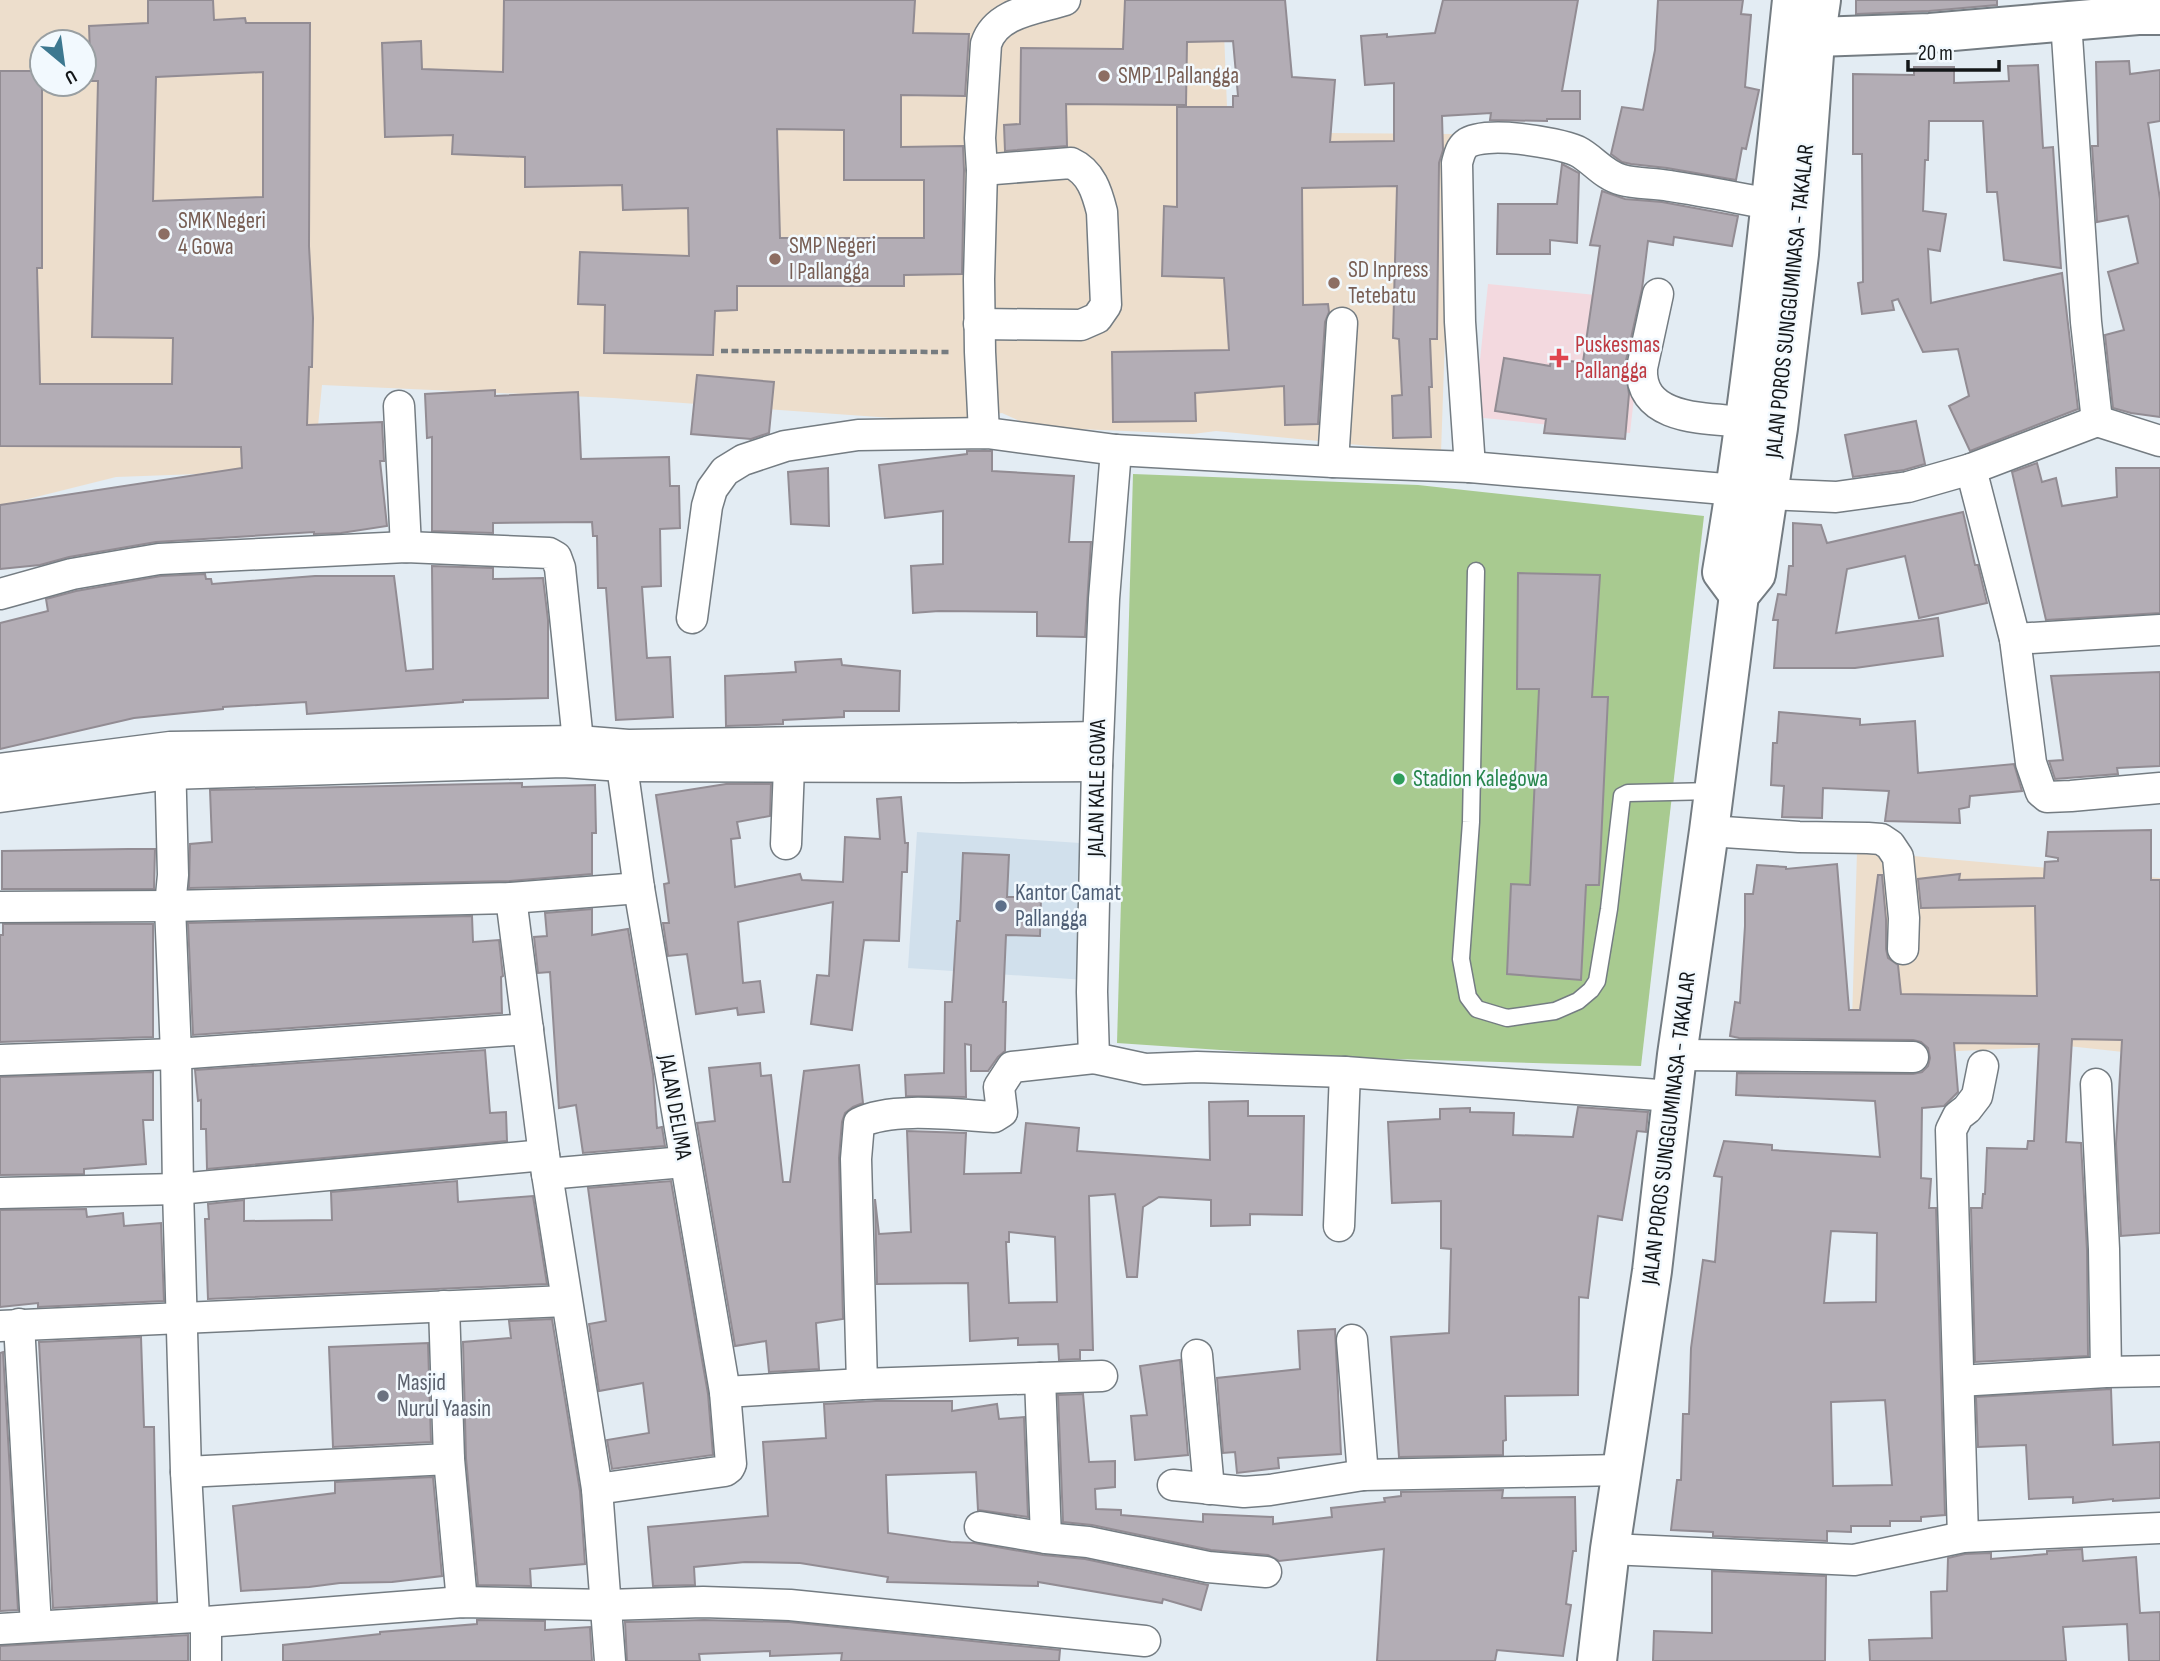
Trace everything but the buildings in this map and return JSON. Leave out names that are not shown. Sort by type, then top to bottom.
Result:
[{"type":"main road","name":"JALAN POROS SUNGGUMINASA - TAKALAR","points":[[1751,492],[1744,422],[1771,204],[1792,0]]},
{"type":"main road","name":"JALAN POROS SUNGGUMINASA - TAKALAR","points":[[1597,1661],[1621,1470],[1652,1271],[1677,1055],[1739,596],[1722,572],[1778,428],[1799,254],[1821,0]]},
{"type":"main road","points":[[1816,37],[1930,33],[2160,15]]},
{"type":"street","points":[[984,433],[979,338],[981,124],[986,44],[990,33],[1008,18],[1065,0]]},
{"type":"street","points":[[2066,21],[2085,322],[2097,421]]},
{"type":"street","points":[[1471,467],[1460,322],[1457,163],[1466,144],[1490,137],[1558,144],[1585,156],[1598,168],[1621,180],[1771,204]]},
{"type":"street","points":[[979,338],[1081,325],[1097,318],[1105,305],[1102,212],[1099,198],[1087,174],[1071,163],[982,170]]},
{"type":"street","points":[[1658,294],[1642,368],[1642,378],[1650,398],[1662,408],[1674,412],[1744,422]]},
{"type":"street","points":[[1333,462],[1342,323]]},
{"type":"street","points":[[399,406],[406,547]]},
{"type":"street","points":[[692,618],[707,506],[712,489],[725,471],[743,460],[785,446],[858,435],[984,433],[1116,450],[1471,467],[1836,498],[1908,486],[1970,469],[2097,421],[2160,441]]},
{"type":"street","name":"JALAN KALE GOWA","points":[[1094,1058],[1092,992],[1097,751],[1104,599],[1116,450]]},
{"type":"street","points":[[1970,469],[2015,639],[2031,763],[2041,792],[2047,796],[2071,796],[2160,788]]},
{"type":"street","points":[[0,594],[72,574],[159,559],[406,547],[549,553],[556,557],[560,568],[566,615],[570,751]]},
{"type":"street","points":[[2015,639],[2160,630]]},
{"type":"street","points":[[0,769],[170,761],[570,751],[789,767],[961,753]]},
{"type":"street","points":[[625,756],[1097,751]]},
{"type":"street","name":"JALAN DELIMA","points":[[597,1489],[728,1469],[731,1464],[725,1392],[639,888],[625,756]]},
{"type":"street","points":[[0,797],[170,761]]},
{"type":"street","points":[[170,761],[173,875],[170,906],[186,1472],[206,1661]]},
{"type":"street","points":[[786,845],[789,767]]},
{"type":"street","points":[[1709,831],[1881,839],[1894,848],[1898,858],[1903,949]]},
{"type":"street","points":[[0,907],[511,898],[639,888]]},
{"type":"street","points":[[511,898],[545,1165],[597,1489],[610,1661]]},
{"type":"street","points":[[0,1060],[176,1054],[528,1029]]},
{"type":"street","points":[[1677,1055],[1913,1057]]},
{"type":"street","points":[[862,1384],[856,1159],[859,1123],[893,1114],[994,1117],[1002,1112],[999,1087],[1012,1067],[1094,1058],[1145,1069],[1197,1067],[1345,1072],[1672,1096]]},
{"type":"street","points":[[1964,1537],[1951,1130],[1958,1116],[1977,1096],[1983,1066]]},
{"type":"street","points":[[1339,1226],[1345,1072]]},
{"type":"street","points":[[2096,1084],[2104,1249],[2106,1372]]},
{"type":"street","points":[[0,1193],[178,1189],[545,1165],[684,1162]]},
{"type":"street","points":[[36,1626],[10,1325],[566,1301]]},
{"type":"street","points":[[444,1306],[449,1459],[462,1602]]},
{"type":"street","points":[[1352,1340],[1363,1475]]},
{"type":"street","points":[[1197,1355],[1209,1489]]},
{"type":"street","points":[[1959,1381],[2160,1371]]},
{"type":"street","points":[[725,1392],[862,1384],[1102,1376]]},
{"type":"street","points":[[1040,1378],[1046,1538]]},
{"type":"street","points":[[186,1472],[449,1459]]},
{"type":"street","points":[[1173,1485],[1244,1492],[1363,1475],[1621,1470]]},
{"type":"street","points":[[980,1527],[1088,1542],[1208,1567],[1266,1572]]},
{"type":"street","points":[[1610,1549],[1854,1560],[1964,1537],[2160,1528]]},
{"type":"street","points":[[0,1629],[462,1602],[607,1605],[703,1602],[790,1605],[1145,1641]]},
{"type":"lane","points":[[1476,571],[1471,822],[1461,960],[1468,997],[1477,1009],[1507,1018],[1555,1012],[1578,1001],[1591,990],[1597,981],[1609,909],[1622,796],[1628,793],[1713,791]]},
{"type":"path","points":[[720,351],[979,338]]},
{"type":"shaded area","name":"SMP Negeri I Pallangga","points":[[0,0],[1146,0],[1223,7],[1228,132],[1452,134],[1441,453],[1216,431],[1193,434],[1033,427],[1002,413],[963,423],[613,398],[322,385],[315,457],[198,474],[116,477],[0,506]]},
{"type":"shaded area","name":"Puskesmas Pallangga","points":[[1488,284],[1645,300],[1630,433],[1474,417]]},
{"type":"shaded area","name":"Kantor Camat Pallangga","points":[[917,832],[1095,844],[1086,980],[908,968]]},
{"type":"shaded area","points":[[1857,851],[2160,878],[2160,1056],[2068,1046],[1851,1056]]},
{"type":"green space","name":"Stadion Kalegowa","points":[[1133,474],[1418,485],[1704,516],[1641,1066],[1323,1057],[1117,1043]]},
{"type":"place","name":"SMP 1 Pallangga","points":[[1104,76]]},
{"type":"place","name":"SMK Negeri 4 Gowa","points":[[164,234]]},
{"type":"place","name":"SMP Negeri I Pallangga","points":[[775,259]]},
{"type":"place","name":"SD Inpress Tetebatu","points":[[1334,283]]},
{"type":"place","name":"Puskesmas Pallangga","points":[[1559,358]]},
{"type":"place","name":"Stadion Kalegowa","points":[[1399,779]]},
{"type":"place","name":"Kantor Camat Pallangga","points":[[1001,906]]},
{"type":"place","name":"Masjid Nurul Yaasin","points":[[383,1396]]}]
